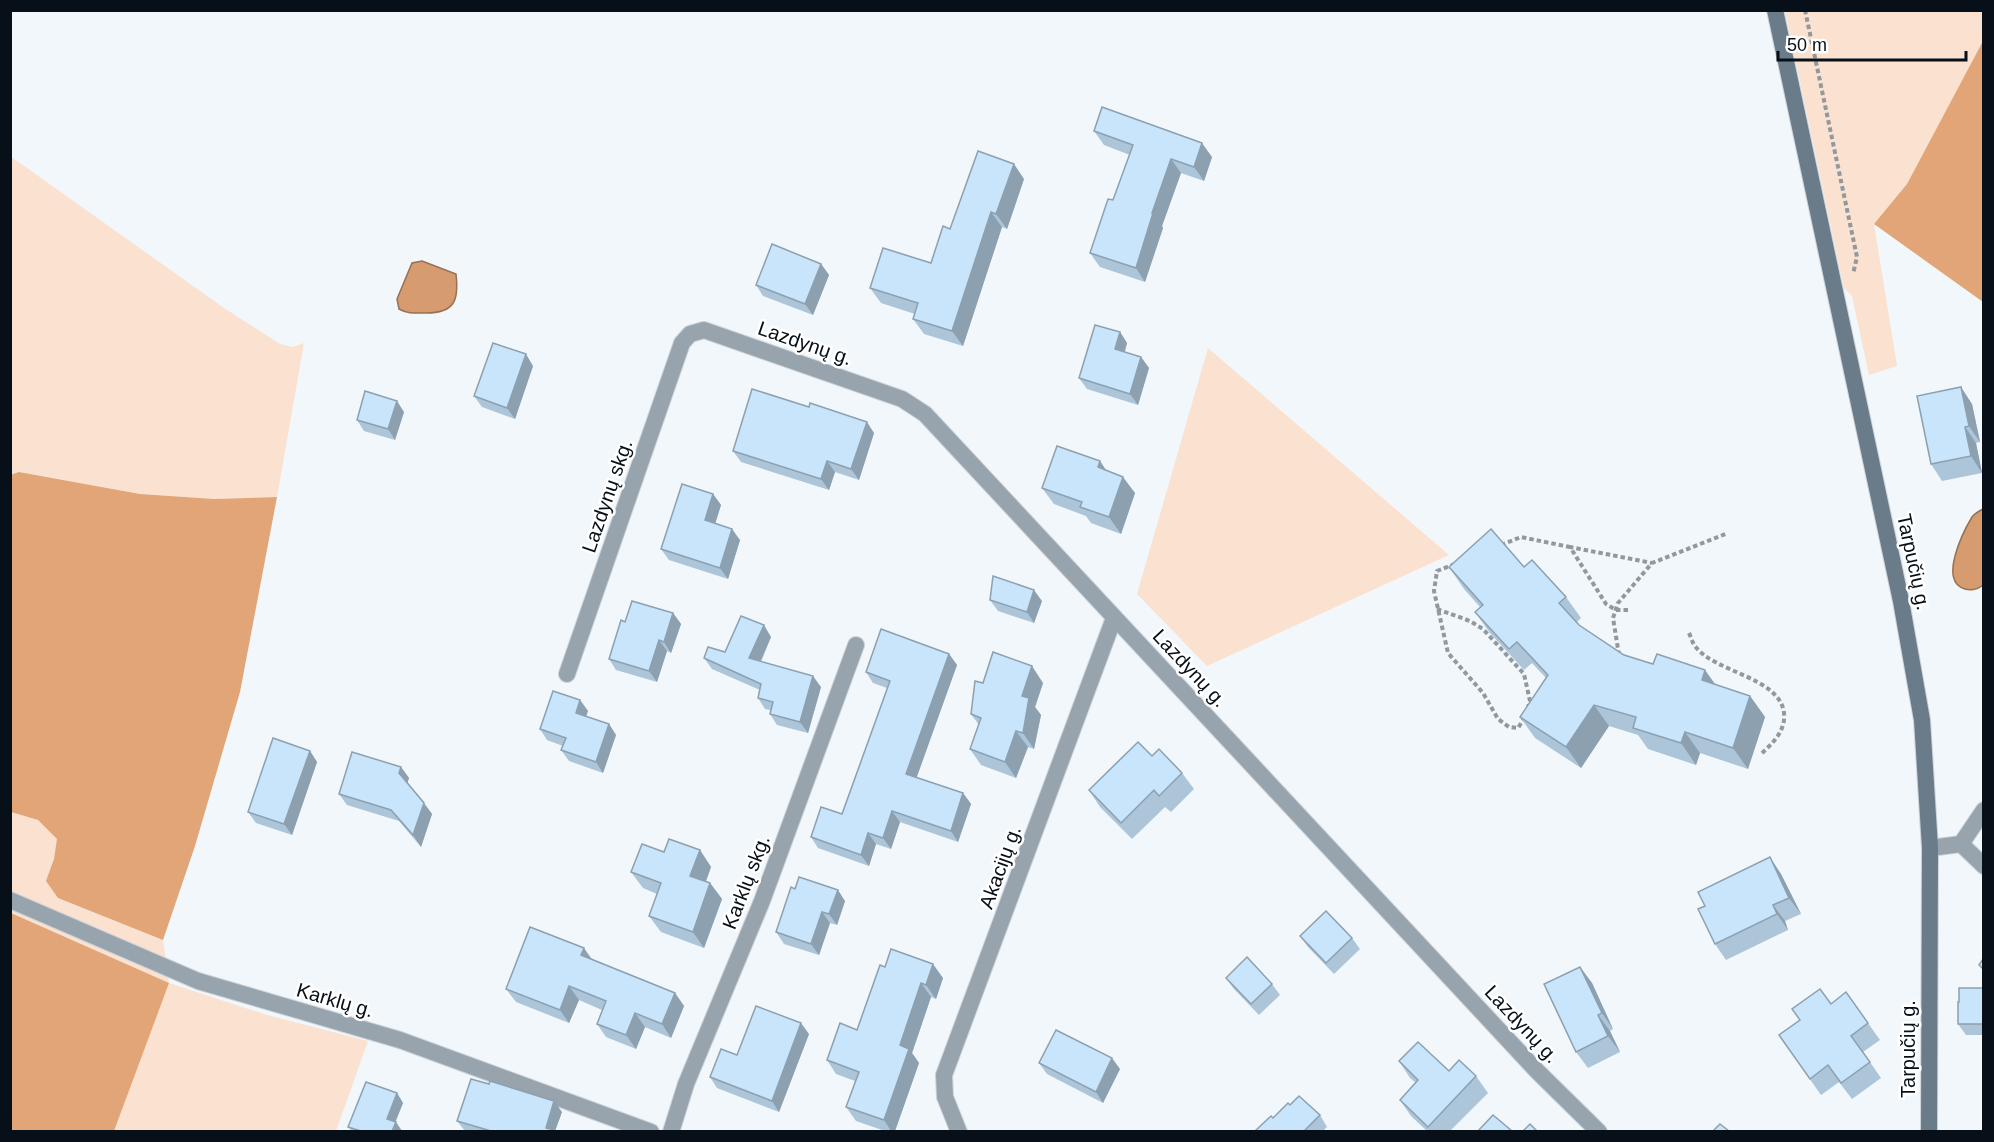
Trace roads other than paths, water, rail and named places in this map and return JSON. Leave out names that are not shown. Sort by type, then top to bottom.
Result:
[{"type":"main road","name":"Tarpučių g.","points":[[1774,10],[1901,601],[1922,720],[1930,848],[1929,1131]]},
{"type":"street","name":"Lazdynų g.","points":[[690,334],[704,330],[902,399],[925,414],[1530,1063],[1599,1131]]},
{"type":"street","name":"Lazdynų skg.","points":[[567,674],[682,344],[690,334]]},
{"type":"street","name":"Akacijų g.","points":[[959,1131],[945,1097],[944,1075],[1114,618]]},
{"type":"street","name":"Karklų skg.","points":[[671,1131],[686,1084],[762,901],[856,645]]},
{"type":"street","points":[[1930,848],[1961,844],[1983,810]]},
{"type":"street","points":[[1961,844],[1983,866]]},
{"type":"street","name":"Karklų g.","points":[[10,900],[198,981],[400,1040],[651,1131]]}]
